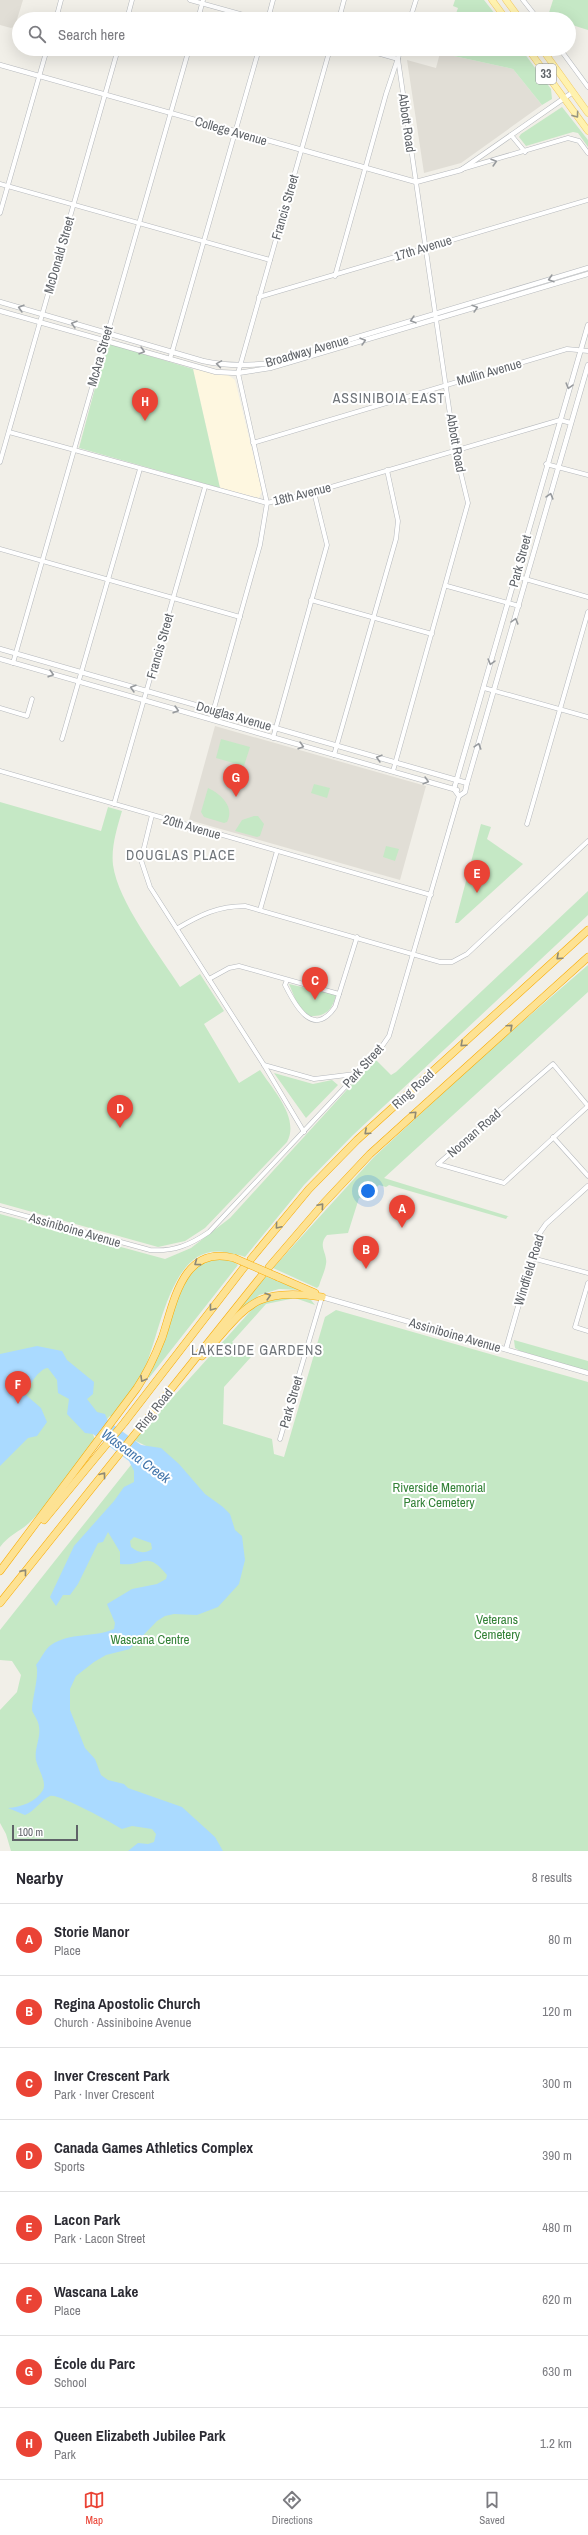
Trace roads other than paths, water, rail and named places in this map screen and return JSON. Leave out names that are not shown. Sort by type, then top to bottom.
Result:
[{"type":"highway","name":"Ring Road","points":[[251,1259],[309,1189],[357,1140],[588,930]]},
{"type":"highway","name":"Ring Road","points":[[269,1267],[324,1203],[370,1154],[588,957]]},
{"type":"highway","points":[[0,1572],[138,1388],[151,1364],[176,1294],[188,1270],[209,1257],[223,1256],[234,1258],[322,1297]]},
{"type":"highway","name":"Ring Road","points":[[0,1572],[124,1423],[245,1266]]},
{"type":"highway","name":"Ring Road","points":[[0,1603],[263,1274]]},
{"type":"highway","points":[[163,1399],[255,1301],[280,1293],[322,1297]]},
{"type":"main road","points":[[492,0],[501,12]]},
{"type":"main road","points":[[506,0],[515,12]]},
{"type":"main road","name":"33","points":[[533,56],[588,131]]},
{"type":"main road","name":"33","points":[[547,56],[588,112]]},
{"type":"street","points":[[58,12],[61,0]]},
{"type":"street","points":[[129,12],[132,0]]},
{"type":"street","points":[[190,0],[203,2],[235,12]]},
{"type":"street","points":[[270,12],[273,0]]},
{"type":"street","points":[[341,12],[344,0]]},
{"type":"street","points":[[412,12],[416,0]]},
{"type":"street","points":[[523,0],[532,12]]},
{"type":"street","points":[[200,12],[203,2]]},
{"type":"street","points":[[0,213],[45,56]]},
{"type":"street","name":"McDonald Street","points":[[0,462],[116,56]]},
{"type":"street","name":"McAra Street","points":[[13,663],[104,341],[187,56]]},
{"type":"street","points":[[170,359],[258,56]]},
{"type":"street","name":"Francis Street","points":[[238,373],[328,56]]},
{"type":"street","points":[[388,56],[398,59]]},
{"type":"street","points":[[335,276],[364,169],[399,56]]},
{"type":"street","points":[[565,56],[588,87]]},
{"type":"street","name":"Abbott Road","points":[[393,771],[447,586],[468,503],[455,449],[427,247],[398,59]]},
{"type":"street","name":"College Avenue","points":[[0,65],[364,169],[416,182],[525,152],[568,138],[579,141],[588,153]]},
{"type":"street","name":"College Avenue","points":[[461,170],[573,92]]},
{"type":"street","points":[[511,135],[525,152]]},
{"type":"street","points":[[0,184],[270,260]]},
{"type":"street","name":"17th Avenue","points":[[259,297],[335,276],[427,247],[588,200]]},
{"type":"street","name":"Broadway Avenue","points":[[0,302],[203,361],[240,366],[271,363],[588,268]]},
{"type":"street","name":"Broadway Avenue","points":[[0,311],[216,372],[238,373],[270,368],[588,274]]},
{"type":"street","name":"Park Street","points":[[454,789],[484,688],[546,464],[588,324]]},
{"type":"street","name":"Mullin Avenue","points":[[254,443],[568,349],[581,349],[588,351]]},
{"type":"street","name":"Park Street","points":[[465,792],[588,365]]},
{"type":"street","points":[[211,720],[260,545],[267,503],[238,373]]},
{"type":"street","points":[[560,420],[571,423]]},
{"type":"street","name":"18th Avenue","points":[[9,432],[205,488],[267,503],[314,492],[455,449],[560,420]]},
{"type":"street","points":[[546,464],[588,475]]},
{"type":"street","points":[[62,739],[140,469]]},
{"type":"street","points":[[334,755],[396,539],[398,521],[387,470]]},
{"type":"street","name":"Francis Street","points":[[114,804],[205,488]]},
{"type":"street","points":[[273,738],[327,545],[314,492]]},
{"type":"street","points":[[0,549],[240,617]]},
{"type":"street","points":[[515,576],[588,597]]},
{"type":"street","points":[[447,586],[519,606]]},
{"type":"street","points":[[311,600],[432,634]]},
{"type":"street","points":[[527,824],[588,612]]},
{"type":"street","name":"Douglas Avenue","points":[[0,649],[467,783]]},
{"type":"street","name":"Douglas Avenue","points":[[0,659],[465,792]]},
{"type":"street","points":[[484,688],[588,717]]},
{"type":"street","points":[[0,714],[1,709],[27,716],[32,699]]},
{"type":"street","name":"20th Avenue","points":[[0,771],[431,895]]},
{"type":"street","points":[[454,789],[459,796],[465,792]]},
{"type":"street","name":"Park Street","points":[[150,1250],[163,1251],[184,1247],[209,1232],[378,1052],[389,1036],[459,796]]},
{"type":"street","points":[[152,815],[141,860],[144,874],[264,1065],[304,1132]]},
{"type":"street","points":[[178,928],[206,912],[217,908],[245,906],[414,953],[452,962],[467,954],[588,841]]},
{"type":"street","points":[[260,910],[277,851]]},
{"type":"street","points":[[286,980],[285,985],[298,1009],[307,1018],[318,1019],[330,1015],[335,1007],[357,937]]},
{"type":"street","points":[[209,979],[229,968],[239,966],[339,994]]},
{"type":"street","name":"Noonan Road","points":[[553,1137],[504,1183],[438,1164],[553,1064],[588,1106]]},
{"type":"street","points":[[264,1065],[314,1079],[356,1074]]},
{"type":"street","points":[[588,1106],[553,1137],[588,1176]]},
{"type":"street","name":"Windfield Road","points":[[506,1349],[532,1258],[542,1229],[588,1186]]},
{"type":"street","name":"Assiniboine Avenue","points":[[0,1209],[150,1250]]},
{"type":"street","points":[[532,1258],[588,1273]]},
{"type":"street","points":[[588,1284],[575,1328],[588,1331]]},
{"type":"street","name":"Park Street","points":[[280,1439],[322,1297]]},
{"type":"street","name":"Assiniboine Avenue","points":[[322,1297],[588,1373]]},
{"type":"water","name":"Wascana Creek","points":[[37,1346],[62,1351],[67,1360],[94,1382],[93,1394],[87,1399],[97,1412],[105,1414],[108,1421],[141,1445],[161,1448],[179,1464],[205,1494],[230,1514],[235,1530],[242,1536],[245,1560],[239,1584],[218,1607],[197,1615],[174,1614],[165,1616],[157,1621],[130,1649],[106,1655],[94,1662],[76,1676],[70,1689],[70,1710],[85,1748],[95,1759],[101,1775],[108,1780],[124,1784],[128,1788],[182,1807],[215,1837],[223,1851],[128,1851],[138,1843],[148,1844],[154,1842],[156,1834],[152,1829],[132,1826],[122,1829],[85,1809],[55,1796],[50,1796],[25,1815],[8,1808],[23,1805],[32,1801],[40,1794],[44,1787],[43,1779],[36,1760],[39,1725],[32,1710],[37,1674],[36,1665],[49,1647],[58,1641],[66,1638],[106,1632],[114,1629],[115,1623],[107,1604],[132,1589],[157,1584],[166,1579],[167,1575],[160,1567],[149,1561],[120,1564],[120,1552],[108,1532],[103,1542],[98,1543],[78,1584],[70,1595],[63,1595],[56,1606],[50,1597],[74,1546],[114,1501],[124,1487],[134,1482],[134,1471],[129,1461],[93,1434],[85,1433],[67,1414],[69,1399],[58,1393],[57,1380],[48,1368],[44,1369],[37,1375],[29,1387],[26,1395],[41,1408],[47,1422],[37,1436],[28,1438],[0,1466],[0,1354]],"holes":[[[134,1537],[151,1543],[152,1549],[142,1552],[131,1547],[130,1541]]]},
{"type":"place","name":"Queen Elizabeth Jubilee Park","points":[[145,421]]},
{"type":"place","name":"École du Parc","points":[[236,797]]},
{"type":"place","name":"Lacon Park","points":[[477,893]]},
{"type":"place","name":"Inver Crescent Park","points":[[315,1000]]},
{"type":"place","name":"Canada Games Athletics Complex","points":[[120,1128]]},
{"type":"place","name":"Storie Manor","points":[[402,1228]]},
{"type":"place","name":"Regina Apostolic Church","points":[[366,1269]]},
{"type":"place","name":"Wascana Lake","points":[[18,1404]]},
{"type":"district","name":"ASSINIBOIA EAST","points":[[389,398]]},
{"type":"district","name":"DOUGLAS PLACE","points":[[181,855]]},
{"type":"district","name":"LAKESIDE GARDENS","points":[[257,1350]]},
{"type":"park label","name":"Riverside Memorial Park Cemetery","points":[[439,1494]]},
{"type":"park label","name":"Veterans Cemetery","points":[[497,1626]]},
{"type":"park label","name":"Wascana Centre","points":[[150,1639]]}]
